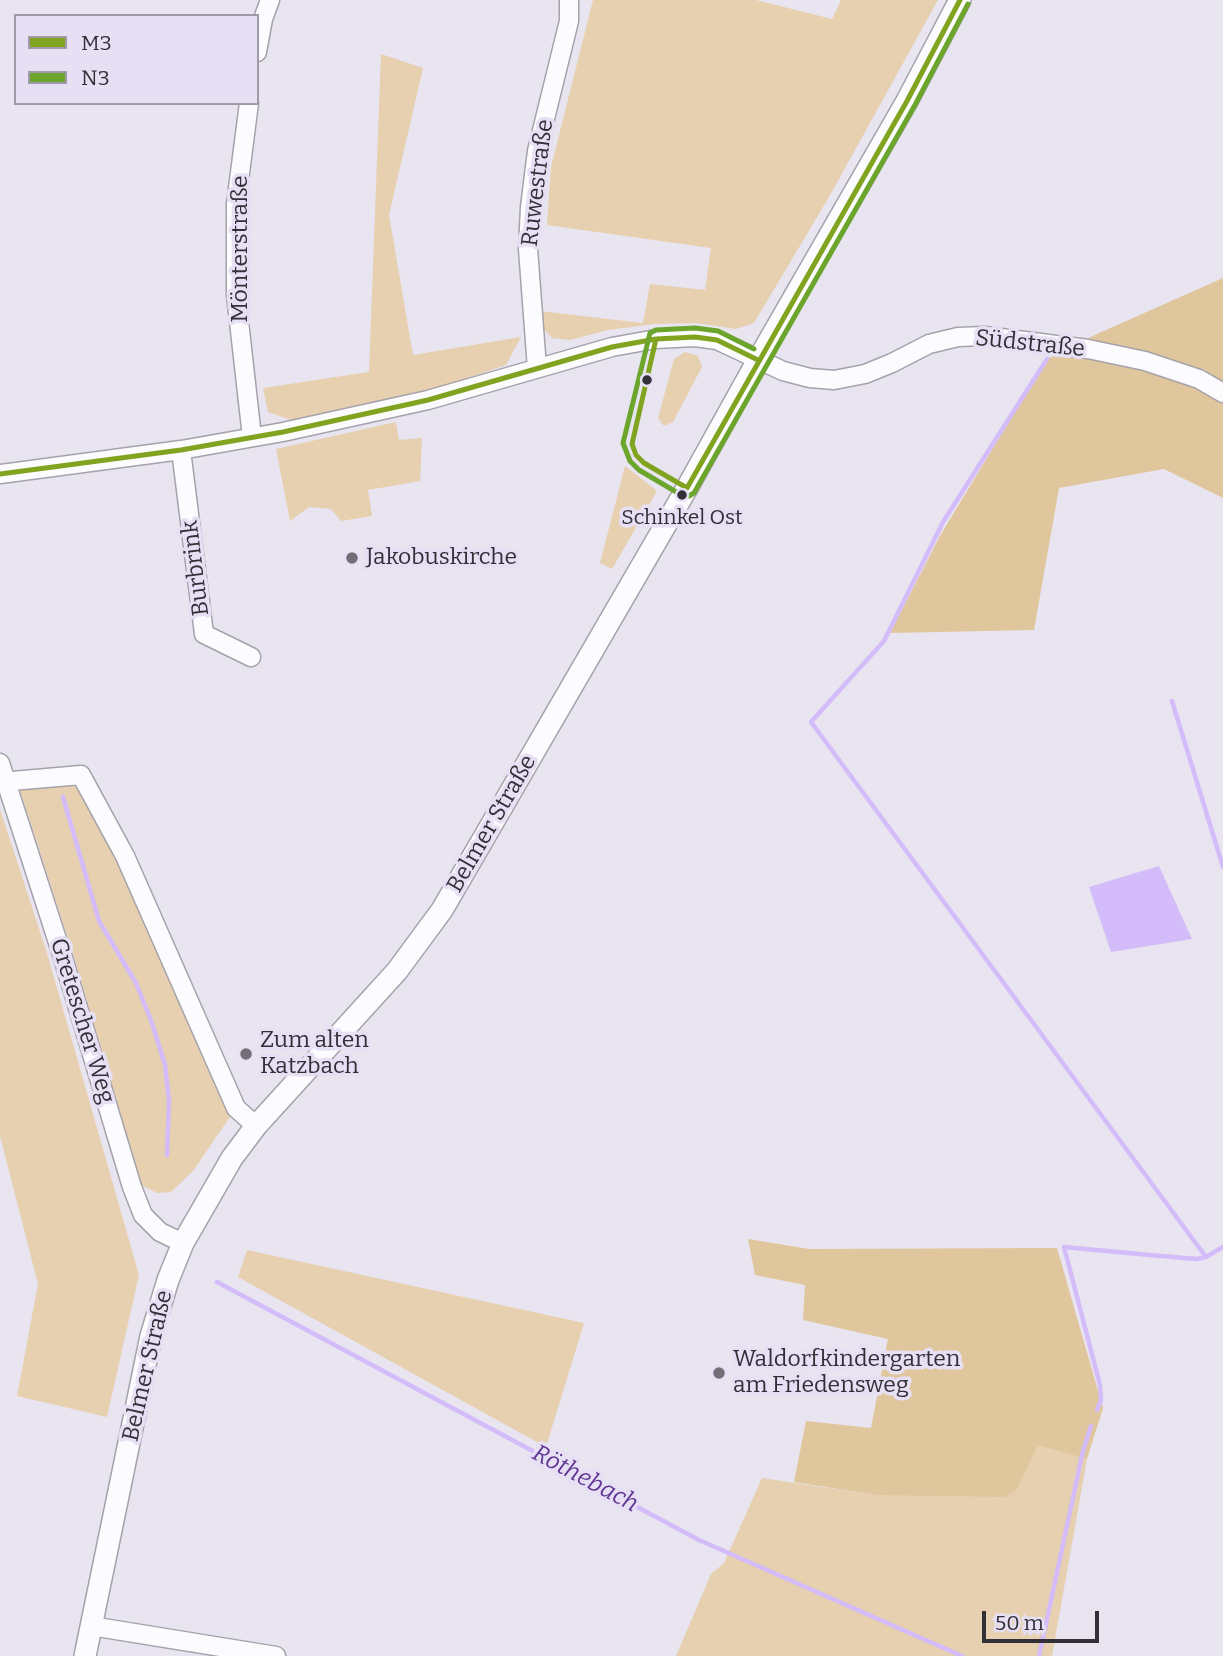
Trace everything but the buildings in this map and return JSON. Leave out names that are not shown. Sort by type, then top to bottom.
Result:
[{"type":"street","points":[[259,41],[270,0]]},
{"type":"street","name":"Ruwestraße","points":[[537,368],[528,249],[530,206],[537,151],[569,21],[569,0]]},
{"type":"street","name":"Belmer Straße","points":[[85,1656],[151,1336],[168,1280],[183,1243],[232,1158],[256,1126],[397,971],[442,910],[687,488],[907,100],[960,0]]},
{"type":"street","name":"Mönterstraße","points":[[249,105],[236,204],[236,295],[252,437]]},
{"type":"street","name":"Südstraße","points":[[0,474],[181,450],[252,437],[428,400],[612,347],[656,339],[695,337],[717,340],[783,372],[834,380],[865,374],[929,344],[958,337],[985,337],[1088,349],[1145,361],[1199,379],[1223,393]]},
{"type":"street","name":"Burbrink","points":[[181,450],[204,634],[251,657]]},
{"type":"street","name":"Gretescher Weg","points":[[183,1243],[160,1232],[143,1215],[132,1187],[63,958],[1,775],[81,775],[125,856],[236,1108],[256,1126]]},
{"type":"street","points":[[91,1626],[276,1656]]},
{"type":"shaded area","points":[[593,0],[756,0],[832,19],[841,0],[938,0],[829,197],[754,323],[736,329],[696,323],[655,324],[608,330],[570,340],[552,338],[541,326],[540,311],[643,323],[650,284],[705,290],[711,248],[547,225],[551,167]]},
{"type":"shaded area","points":[[381,54],[423,68],[389,215],[413,355],[521,337],[506,365],[414,396],[291,420],[268,412],[263,388],[369,372]]},
{"type":"shaded area","points":[[1223,278],[1223,498],[1164,469],[1059,488],[1034,630],[890,633],[941,534],[1047,359]]},
{"type":"shaded area","points":[[685,352],[698,356],[702,367],[673,422],[664,426],[658,418],[674,359]]},
{"type":"shaded area","points":[[396,422],[399,440],[422,438],[420,481],[368,490],[372,516],[341,521],[331,509],[309,507],[290,521],[276,449]]},
{"type":"shaded area","points":[[625,466],[657,491],[612,569],[600,563]]},
{"type":"shaded area","points":[[77,782],[119,861],[232,1114],[193,1171],[171,1192],[157,1193],[141,1185],[73,954],[19,787]]},
{"type":"shaded area","points":[[0,809],[47,953],[139,1275],[107,1417],[17,1396],[38,1284],[0,1136]]},
{"type":"shaded area","points":[[1159,866],[1192,939],[1111,952],[1089,887]]},
{"type":"shaded area","points":[[748,1239],[809,1249],[1057,1248],[1103,1408],[1087,1459],[1038,1445],[1017,1489],[1006,1497],[876,1495],[794,1482],[806,1421],[871,1428],[888,1339],[803,1320],[805,1285],[755,1275]]},
{"type":"shaded area","points":[[247,1250],[584,1323],[546,1447],[238,1277]]},
{"type":"shaded area","points":[[1038,1444],[1087,1459],[1052,1656],[676,1656],[711,1574],[724,1563],[762,1478],[876,1495],[1017,1489]]},
{"type":"waterway","points":[[1047,359],[943,522],[884,641],[811,722],[1206,1257],[1197,1259],[1064,1247],[1100,1385],[1101,1400],[1097,1410]]},
{"type":"waterway","points":[[1172,701],[1223,867]]},
{"type":"waterway","points":[[63,797],[99,921],[136,983],[165,1065],[169,1101],[167,1155]]},
{"type":"waterway","points":[[1206,1257],[1223,1247]]},
{"type":"waterway","name":"Röthebach","points":[[217,1282],[699,1540],[962,1656]]},
{"type":"waterway","points":[[1039,1656],[1083,1451],[1091,1426]]},
{"type":"transit line","name":"M3","points":[[656,339],[632,444],[636,455],[644,463],[687,488],[907,101],[960,0]]},
{"type":"transit line","name":"N3","points":[[754,349],[718,331],[695,328],[656,330],[650,333],[623,443],[630,461],[639,470],[683,496],[694,493],[915,105],[968,4]]},
{"type":"transit line","name":"M3","points":[[0,474],[181,450],[283,432],[428,400],[612,347],[656,339],[695,337],[717,340],[758,360]]},
{"type":"place","name":"Schinkel Ost","points":[[682,495]]},
{"type":"place","name":"Jakobuskirche","points":[[352,558]]},
{"type":"place","name":"Zum alten Katzbach","points":[[246,1054]]},
{"type":"place","name":"Waldorfkindergarten am Friedensweg","points":[[719,1373]]}]
